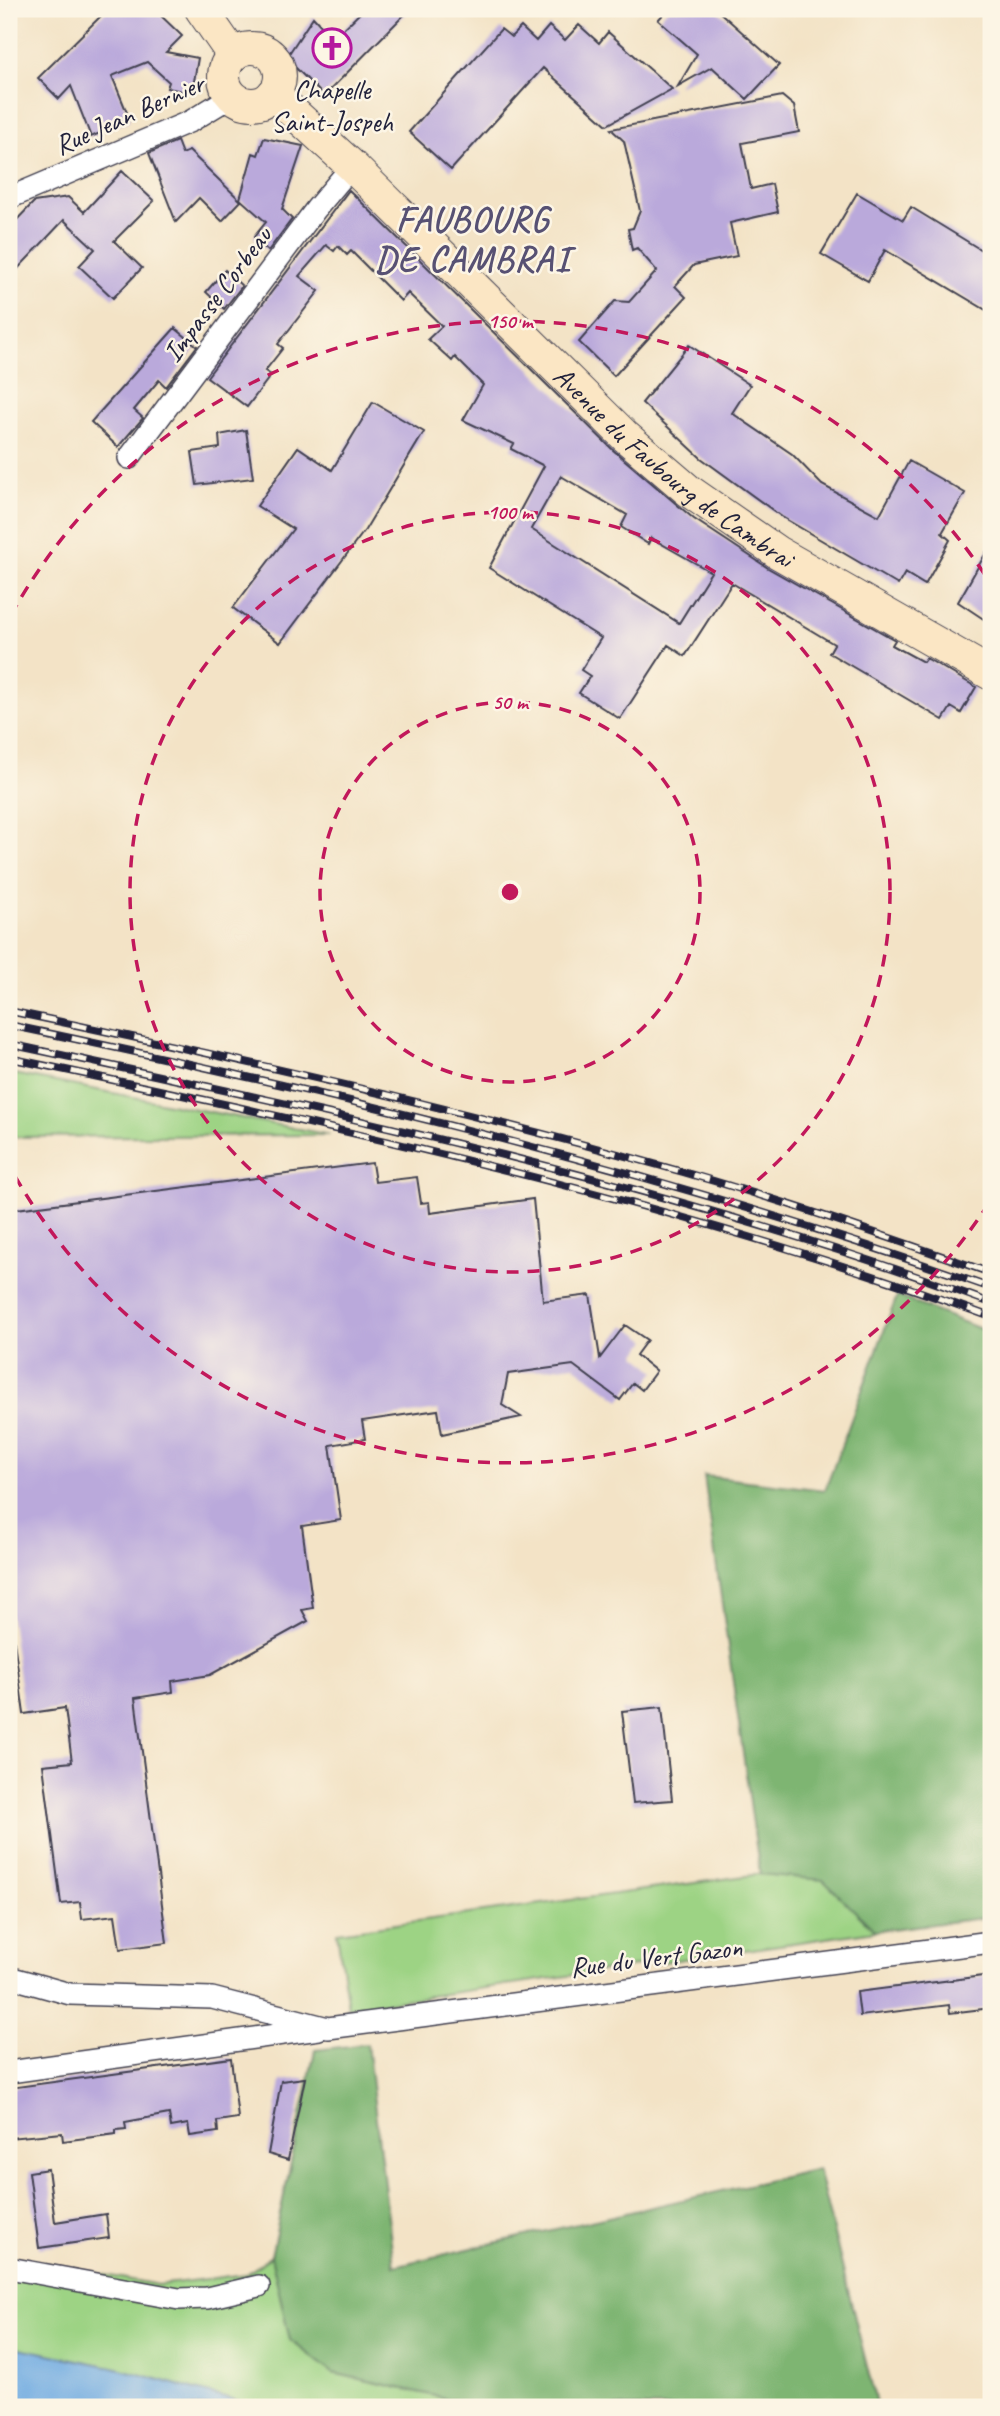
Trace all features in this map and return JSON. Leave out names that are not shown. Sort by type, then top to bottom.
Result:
[{"type":"street","points":[[201,9],[233,55]]},
{"type":"street","points":[[252,48],[271,56],[279,74],[273,94],[255,103],[243,102],[232,96],[224,77],[226,65],[233,55],[252,48]]},
{"type":"street","name":"Avenue du Faubourg de Cambrai","points":[[273,94],[352,166],[626,437],[689,491],[778,552],[991,674]]},
{"type":"street","name":"Rue Jean Bernier","points":[[9,198],[191,121],[232,96]]},
{"type":"street","name":"Impasse Corbeau","points":[[129,458],[316,209],[352,166]]},
{"type":"street","name":"Rue du Vert Gazon","points":[[9,2072],[991,1942]]},
{"type":"street","name":"Rue du Vert Gazon","points":[[9,1977],[69,1994],[212,1998],[328,2028]]},
{"type":"street","points":[[9,2268],[179,2299],[206,2298],[259,2286]]},
{"type":"green space","points":[[9,1073],[330,1135],[9,1137]]},
{"type":"green space","points":[[897,1296],[991,1333],[991,1917],[875,1931],[823,1880],[760,1874],[704,1476],[825,1490]]},
{"type":"green space","points":[[760,1874],[823,1879],[875,1931],[348,2008],[337,1932]]},
{"type":"green space","points":[[367,2044],[394,2266],[818,2169],[877,2407],[485,2407],[333,2373],[290,2340],[271,2256],[315,2050]]},
{"type":"green space","points":[[271,2256],[290,2340],[333,2373],[485,2407],[257,2407],[117,2368],[9,2346],[9,2257],[158,2285],[247,2274]]},
{"type":"water","points":[[9,2346],[117,2368],[257,2407],[9,2407]]},
{"type":"building","points":[[108,9],[154,9],[182,36],[166,52],[198,58],[192,93],[167,88],[169,82],[147,62],[112,76],[130,120],[91,137],[71,86],[59,99],[38,78]]},
{"type":"building","name":"Chapelle Saint-Jospeh","points":[[364,9],[410,9],[324,96],[286,58],[313,17],[333,39]]},
{"type":"building","points":[[668,9],[716,9],[779,65],[747,99],[712,67],[678,86],[697,54],[658,20]]},
{"type":"building","points":[[579,25],[599,43],[608,32],[672,89],[607,125],[543,68],[451,170],[409,132],[501,29],[511,37],[521,27],[536,41],[549,26],[565,40]]},
{"type":"building","points":[[782,96],[794,106],[799,132],[742,143],[751,189],[772,184],[778,212],[730,223],[737,256],[694,265],[675,286],[686,297],[614,376],[579,342],[615,301],[629,302],[657,271],[637,248],[632,250],[628,229],[633,228],[640,211],[624,141],[611,129]]},
{"type":"building","points":[[264,138],[303,146],[282,209],[292,219],[268,251],[254,237],[266,222],[240,199],[253,153],[258,155]]},
{"type":"building","points":[[177,141],[182,154],[189,151],[241,201],[222,221],[199,198],[176,222],[149,153]]},
{"type":"building","points":[[122,171],[154,201],[114,241],[142,268],[113,298],[79,266],[95,249],[64,220],[9,278],[9,228],[34,202],[68,197],[84,212]]},
{"type":"building","points":[[349,190],[613,450],[694,519],[768,568],[895,640],[892,645],[923,662],[926,658],[976,687],[961,713],[951,707],[943,720],[829,653],[834,644],[732,583],[685,656],[668,645],[620,719],[579,693],[590,676],[581,670],[601,638],[489,568],[544,466],[511,449],[514,444],[463,420],[483,385],[455,357],[452,361],[428,339],[442,326],[408,293],[401,301],[351,251],[347,255],[338,246],[334,251],[326,245],[299,276],[319,291],[278,344],[283,348],[265,371],[271,375],[247,407],[207,377]],"holes":[[[561,476],[627,515],[621,527],[648,544],[651,538],[711,572],[679,623],[531,529]]]},
{"type":"building","points":[[857,193],[903,220],[911,207],[991,256],[991,313],[885,250],[868,281],[821,254]]},
{"type":"building","points":[[225,270],[242,286],[224,309],[206,292]]},
{"type":"building","points":[[175,328],[197,346],[166,387],[159,380],[134,410],[143,418],[118,447],[91,422]]},
{"type":"building","points":[[689,345],[750,385],[732,413],[792,454],[822,485],[879,516],[909,461],[965,493],[942,533],[950,540],[925,585],[905,573],[898,585],[782,517],[701,458],[642,403]]},
{"type":"building","points":[[373,402],[424,432],[365,530],[280,643],[233,608],[293,529],[257,506],[298,447],[332,470]]},
{"type":"building","points":[[246,430],[253,478],[197,485],[192,452],[220,448],[219,435]]},
{"type":"building","points":[[991,544],[991,624],[958,602]]},
{"type":"building","points":[[372,1163],[375,1182],[417,1177],[421,1203],[429,1202],[430,1213],[533,1199],[543,1301],[590,1295],[600,1358],[625,1325],[647,1340],[636,1355],[656,1371],[642,1390],[633,1383],[620,1400],[573,1365],[508,1374],[502,1405],[521,1417],[442,1434],[438,1410],[362,1421],[365,1439],[330,1445],[341,1520],[302,1526],[313,1608],[302,1610],[308,1621],[210,1675],[172,1681],[173,1692],[135,1698],[167,1943],[120,1949],[115,1915],[82,1919],[80,1902],[61,1904],[43,1765],[72,1762],[65,1708],[24,1714],[9,1605],[9,1210]]},
{"type":"building","points":[[662,1707],[672,1800],[633,1803],[622,1711]]},
{"type":"building","points":[[991,1975],[991,2008],[950,2013],[949,2005],[860,2016],[857,1992]]},
{"type":"building","points":[[231,2058],[238,2118],[217,2121],[218,2132],[190,2136],[188,2124],[171,2127],[169,2114],[125,2122],[126,2129],[116,2130],[116,2134],[63,2141],[62,2133],[9,2138],[9,2088]]},
{"type":"building","points":[[305,2078],[288,2160],[268,2154],[281,2081]]},
{"type":"building","points":[[48,2169],[55,2222],[106,2214],[109,2238],[39,2248],[29,2172]]},
{"type":"railway","points":[[9,1011],[335,1082],[578,1143],[826,1216],[991,1273]]},
{"type":"railway","points":[[9,1025],[258,1079],[504,1140],[748,1208],[991,1288]]},
{"type":"railway","points":[[9,1044],[257,1097],[628,1188],[871,1261],[991,1303]]},
{"type":"railway","points":[[9,1058],[381,1140],[628,1202],[871,1275],[991,1317]]},
{"type":"place","name":"Chapelle Saint-Jospeh","points":[[332,48]]},
{"type":"district","name":"FAUBOURG DE CAMBRAI","points":[[473,239]]}]
